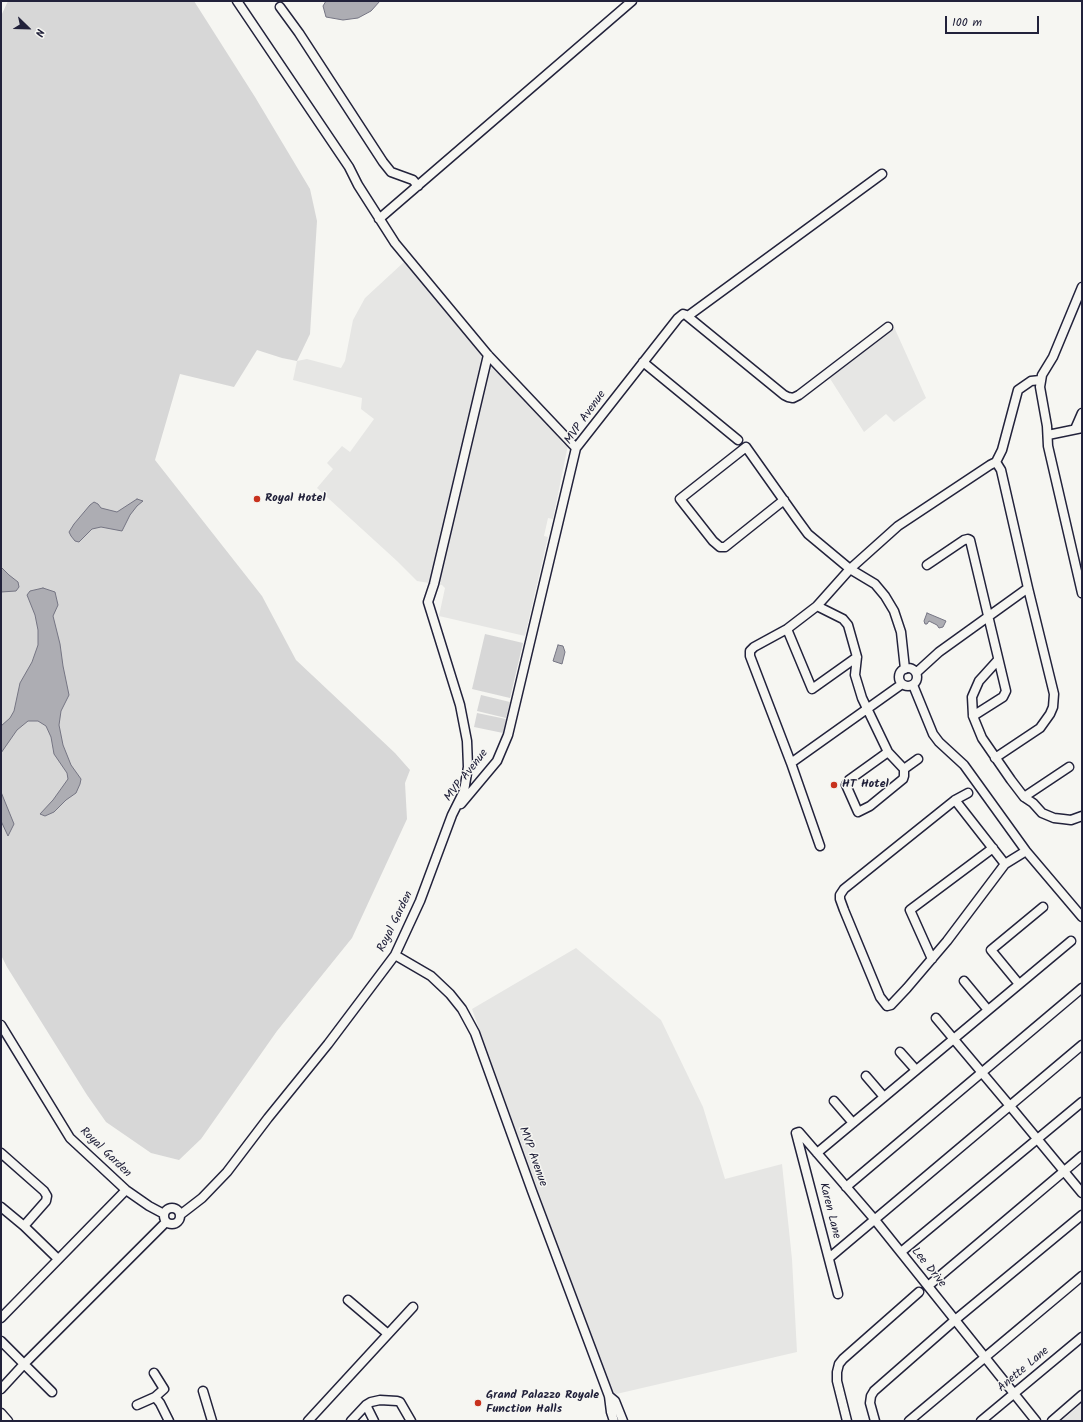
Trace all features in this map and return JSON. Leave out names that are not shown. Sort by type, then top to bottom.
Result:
[{"type":"street","points":[[237,1],[349,167],[379,219],[395,243],[488,355],[576,448]]},
{"type":"street","points":[[379,219],[632,1]]},
{"type":"street","points":[[280,7],[299,33],[383,162],[391,172],[413,180],[418,186]]},
{"type":"street","points":[[882,174],[688,316],[784,395],[794,398],[888,327]]},
{"type":"street","points":[[1082,287],[1053,357],[1040,380],[1048,435],[1048,446],[1082,593]]},
{"type":"street","name":"MVP Avenue","points":[[452,815],[497,761],[508,735],[576,448],[680,315],[683,314],[688,316]]},
{"type":"street","name":"Royal Garden","points":[[180,1215],[202,1198],[227,1172],[268,1118],[328,1044],[395,955],[420,901],[452,815],[464,791],[468,767],[467,741],[460,705],[428,602],[434,584],[488,355]]},
{"type":"street","points":[[643,362],[738,440]]},
{"type":"street","points":[[820,846],[791,763],[750,656],[750,651],[754,647],[787,629],[817,606],[850,569],[898,526],[990,464],[996,462],[1002,450],[1018,390],[1031,382],[1040,380]]},
{"type":"street","points":[[1048,435],[1079,428],[1082,413]]},
{"type":"street","points":[[784,500],[726,547],[720,547],[713,541],[680,499],[746,447],[784,500],[808,534],[850,569],[875,584],[885,596],[894,611],[901,632],[905,669]]},
{"type":"street","points":[[995,758],[1040,728],[1048,718],[1053,707],[1054,694],[1002,476],[996,462]]},
{"type":"street","points":[[927,565],[964,540],[970,540],[998,660],[1006,686],[1005,694],[1000,700],[973,716]]},
{"type":"street","points":[[916,673],[939,652],[1028,588]]},
{"type":"street","points":[[817,606],[846,622],[850,630],[857,657],[855,675],[862,698],[888,752],[904,769],[903,779],[859,814],[846,785],[849,780],[888,752]]},
{"type":"street","points":[[787,629],[812,689],[857,657]]},
{"type":"street","points":[[998,660],[982,677],[973,692],[971,701],[973,716],[982,738],[1024,797],[1042,813],[1054,818],[1071,820],[1082,816]]},
{"type":"street","points":[[905,669],[913,670],[916,673]]},
{"type":"street","points":[[902,684],[899,675],[905,669]]},
{"type":"street","points":[[913,685],[917,678],[916,673]]},
{"type":"street","points":[[791,763],[867,707],[902,684]]},
{"type":"street","points":[[902,684],[906,686],[913,685]]},
{"type":"street","points":[[913,685],[933,734],[939,742],[964,765],[1026,851],[1082,917]]},
{"type":"street","points":[[904,769],[918,759]]},
{"type":"street","points":[[1024,797],[1069,768]]},
{"type":"street","points":[[968,793],[955,800],[844,889],[840,897],[880,997],[887,1006],[891,1005],[932,959],[1005,864],[1026,851]]},
{"type":"street","points":[[955,800],[1005,864]]},
{"type":"street","points":[[932,959],[910,910],[993,848]]},
{"type":"street","points":[[1019,984],[991,950],[1043,907]]},
{"type":"street","points":[[817,1154],[1070,941]]},
{"type":"street","name":"MVP Avenue","points":[[395,955],[431,976],[450,994],[462,1009],[475,1033],[608,1396],[614,1421]]},
{"type":"street","points":[[964,981],[988,1010]]},
{"type":"street","points":[[846,1187],[1082,988]]},
{"type":"street","points":[[936,1018],[1082,1193]]},
{"type":"street","name":"Royal Garden","points":[[1,1025],[70,1138],[126,1190],[165,1218]]},
{"type":"street","points":[[829,1258],[1082,1045]]},
{"type":"street","points":[[900,1052],[916,1070]]},
{"type":"street","points":[[866,1076],[884,1097]]},
{"type":"street","points":[[834,1101],[853,1123]]},
{"type":"street","points":[[901,1252],[1082,1102]]},
{"type":"street","name":"Lee Drive","points":[[798,1133],[875,1220],[1036,1421]]},
{"type":"street","name":"Karen Lane","points":[[798,1133],[838,1294]]},
{"type":"street","points":[[1,1153],[48,1196],[46,1201],[24,1226]]},
{"type":"street","points":[[928,1286],[1082,1156]]},
{"type":"street","points":[[1,1318],[126,1190]]},
{"type":"street","points":[[1,1207],[24,1226],[58,1259]]},
{"type":"street","points":[[1,1389],[165,1218],[168,1209],[174,1208],[180,1215],[177,1223],[171,1225],[165,1218]]},
{"type":"street","points":[[875,1421],[870,1403],[871,1396],[874,1391],[955,1320],[1082,1215]]},
{"type":"street","points":[[909,1421],[1082,1276]]},
{"type":"street","points":[[846,1421],[837,1381],[836,1372],[839,1364],[919,1292]]},
{"type":"street","points":[[348,1300],[388,1334]]},
{"type":"street","points":[[308,1421],[413,1307]]},
{"type":"street","name":"Anette Lane","points":[[981,1421],[1082,1337]]},
{"type":"street","points":[[1,1341],[52,1392]]},
{"type":"street","points":[[137,1405],[155,1397],[164,1389],[154,1373]]},
{"type":"street","points":[[203,1391],[212,1421]]},
{"type":"street","points":[[1052,1421],[1082,1395]]},
{"type":"street","name":"MVP Avenue","points":[[608,1396],[614,1401],[623,1421]]},
{"type":"street","points":[[155,1397],[160,1403],[169,1421]]},
{"type":"street","points":[[351,1421],[366,1405],[375,1400],[397,1400],[403,1405],[411,1421]]},
{"type":"street","points":[[366,1405],[374,1421]]},
{"type":"street","points":[[1,1413],[8,1421]]},
{"type":"shaded area","points":[[8,1],[194,1],[255,97],[310,189],[317,221],[310,334],[297,361],[257,350],[234,387],[180,374],[155,460],[262,596],[296,660],[395,753],[410,770],[405,783],[407,819],[352,938],[277,1031],[201,1139],[179,1160],[151,1153],[106,1122],[87,1095],[1,955],[1,16]]},
{"type":"shaded area","points":[[326,1],[380,1],[371,11],[358,18],[343,20],[326,17],[323,6]]},
{"type":"shaded area","points":[[404,262],[483,352],[480,363],[496,367],[564,444],[568,445],[553,519],[548,518],[544,536],[548,537],[525,636],[439,616],[445,588],[442,585],[417,581],[317,488],[333,469],[327,463],[342,446],[350,452],[374,419],[361,409],[362,398],[293,380],[297,361],[307,359],[341,368],[345,361],[353,320],[365,298]]},
{"type":"shaded area","points":[[894,327],[926,398],[894,422],[886,414],[864,432],[829,377]]},
{"type":"shaded area","points":[[137,499],[143,501],[130,515],[122,531],[101,527],[92,529],[79,542],[75,541],[71,536],[69,532],[74,524],[94,502],[101,508],[117,512]]},
{"type":"shaded area","points":[[1,567],[18,582],[19,587],[16,591],[1,592]]},
{"type":"shaded area","points":[[43,588],[55,592],[58,605],[53,616],[60,644],[69,695],[61,711],[59,725],[63,745],[71,765],[81,779],[76,793],[66,800],[54,812],[45,816],[40,814],[53,800],[68,779],[67,773],[54,754],[51,737],[46,726],[38,721],[28,721],[17,730],[1,753],[1,726],[10,718],[14,711],[20,683],[32,662],[38,645],[38,630],[35,615],[27,595],[30,591]]},
{"type":"shaded area","points":[[927,613],[946,621],[943,627],[939,628],[937,625],[929,621],[925,624],[924,621]]},
{"type":"shaded area","points":[[485,634],[523,643],[510,698],[472,689]]},
{"type":"shaded area","points":[[558,645],[563,646],[565,652],[562,664],[553,661]]},
{"type":"shaded area","points":[[481,695],[510,702],[506,718],[477,711]]},
{"type":"shaded area","points":[[477,713],[506,719],[503,733],[474,727]]},
{"type":"shaded area","points":[[1,792],[14,824],[8,836],[1,821]]},
{"type":"shaded area","points":[[576,948],[661,1020],[703,1107],[725,1179],[782,1164],[792,1259],[797,1352],[612,1395],[472,1009]]},
{"type":"shaded area","points":[[1082,1403],[1082,1421],[1061,1421]]},
{"type":"place","name":"Royal Hotel","points":[[257,499]]},
{"type":"place","name":"HT Hotel","points":[[834,785]]},
{"type":"place","name":"Grand Palazzo Royale Function Halls","points":[[478,1403]]}]
